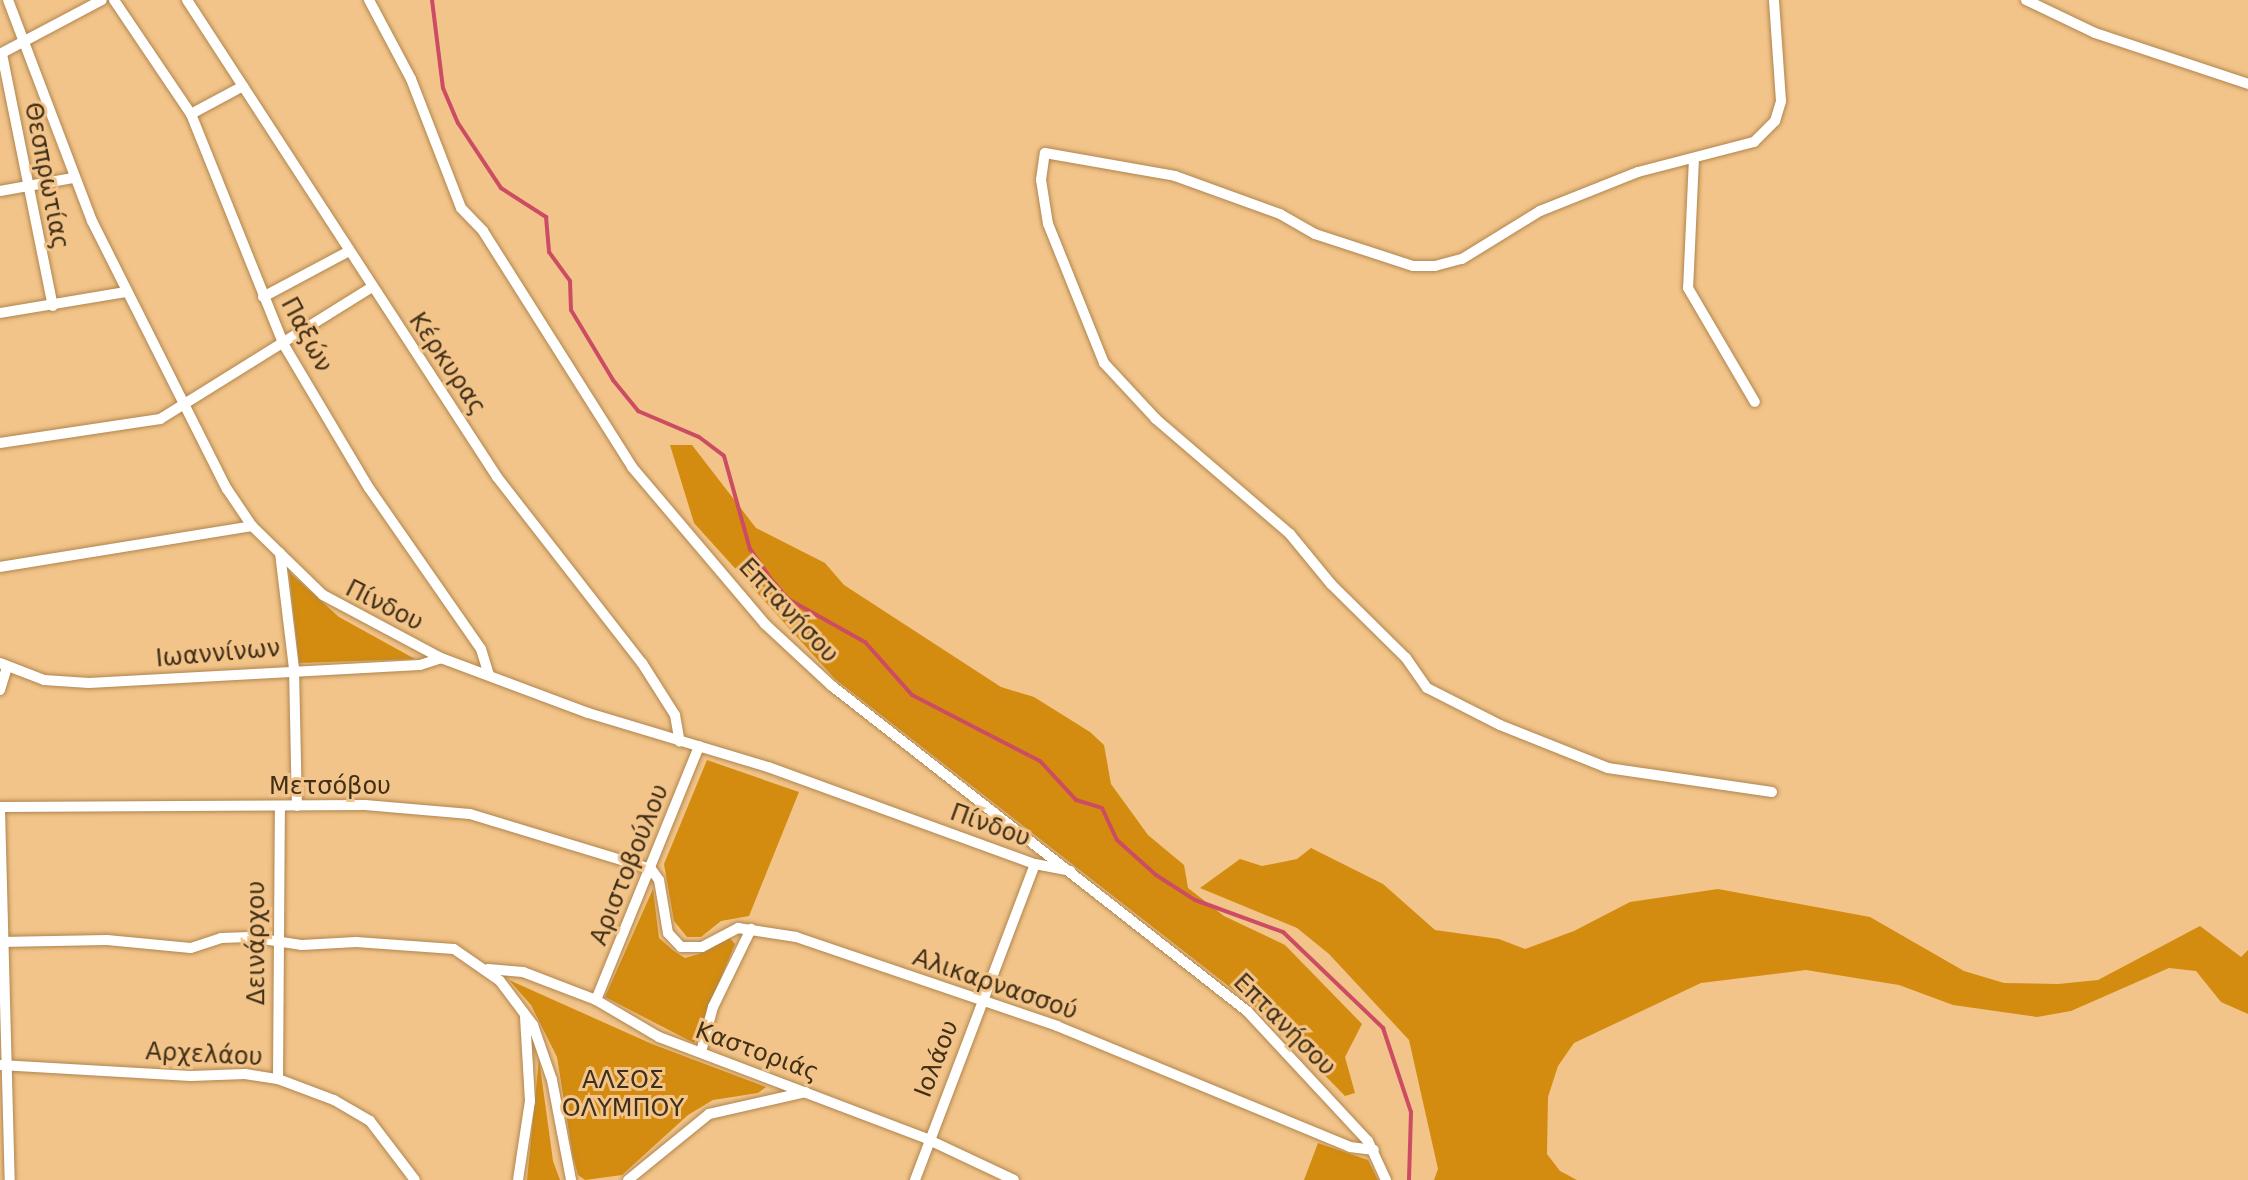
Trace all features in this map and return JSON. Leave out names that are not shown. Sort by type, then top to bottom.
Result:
[{"type":"street","name":"Πίνδου","points":[[8,0],[73,178],[125,292],[184,404],[252,526],[334,604],[441,658],[1035,864],[1072,871]]},
{"type":"street","points":[[1,54],[102,0]]},
{"type":"street","name":"Παξών","points":[[114,0],[191,114],[284,345],[369,488],[481,649],[489,675]]},
{"type":"street","name":"Κέρκυρας","points":[[187,0],[497,477],[642,663],[675,715],[680,742]]},
{"type":"street","name":"Επτανήσου","points":[[369,0],[411,79],[461,208],[483,231],[643,481],[804,663],[1247,1011],[1374,1150]]},
{"type":"street","points":[[1772,792],[1608,768],[1489,720],[1427,688],[1406,658],[1331,584],[1290,534],[1156,419],[1104,363],[1048,224],[1041,180],[1045,153],[1175,176],[1280,214],[1315,234],[1413,266],[1435,266],[1496,241],[1540,211],[1638,172],[1754,142],[1775,121],[1781,101],[1774,0]]},
{"type":"street","points":[[2026,0],[2095,33],[2248,84]]},
{"type":"street","name":"Θεσπρωτίας","points":[[1,54],[53,306]]},
{"type":"street","points":[[191,114],[243,86]]},
{"type":"street","points":[[1694,158],[1688,288],[1755,402]]},
{"type":"street","points":[[0,191],[73,178]]},
{"type":"street","points":[[263,297],[349,251]]},
{"type":"street","points":[[0,443],[136,425],[184,404],[284,345],[372,287]]},
{"type":"street","points":[[0,313],[125,292]]},
{"type":"street","points":[[0,567],[252,526]]},
{"type":"street","points":[[280,553],[294,668],[297,806]]},
{"type":"street","name":"Ιωαννίνων","points":[[4,665],[34,677],[76,683],[294,668],[420,665],[441,658]]},
{"type":"street","points":[[0,690],[4,665]]},
{"type":"street","name":"Αριστοβούλου","points":[[596,1000],[699,746]]},
{"type":"street","name":"Μετσόβου","points":[[0,808],[297,806],[441,809],[651,869]]},
{"type":"street","name":"Δεινάρχου","points":[[278,1079],[275,941],[280,807]]},
{"type":"street","points":[[0,808],[10,1180]]},
{"type":"street","name":"Ιολάου","points":[[915,1180],[927,1139],[1035,864]]},
{"type":"street","name":"Αλικαρνασσού","points":[[651,869],[659,880],[666,929],[677,945],[698,948],[727,931],[751,929],[796,937],[980,1003],[1057,1026],[1350,1147],[1374,1150]]},
{"type":"street","points":[[701,1052],[713,1007],[751,929]]},
{"type":"street","name":"Καστοριάς","points":[[3,942],[107,940],[163,942],[182,948],[229,937],[443,946],[486,969],[524,1011],[549,1065],[571,1180]]},
{"type":"street","name":"Καστοριάς","points":[[486,969],[523,972],[596,1000],[642,1029],[927,1139],[1014,1180]]},
{"type":"street","points":[[518,1180],[530,1101],[524,1011]]},
{"type":"street","name":"Αρχελάου","points":[[5,1065],[191,1076],[245,1074],[278,1079],[322,1094],[370,1121],[415,1180]]},
{"type":"street","points":[[628,1180],[709,1114],[806,1092]]},
{"type":"street","points":[[1374,1150],[1386,1180]]},
{"type":"street","points":[[645,1180],[653,1162]]},
{"type":"green space","points":[[670,445],[692,445],[756,528],[825,563],[844,585],[1001,687],[1034,697],[1090,732],[1104,745],[1111,784],[1148,835],[1184,865],[1188,888],[1224,916],[1285,945],[1362,1024],[1345,1057],[1355,1093],[1345,1096],[1267,1016],[835,679],[694,523]]},
{"type":"green space","points":[[289,572],[339,617],[415,659],[299,663]]},
{"type":"green space","points":[[707,760],[799,792],[749,916],[721,921],[701,937],[687,937],[674,921],[664,864]]},
{"type":"green space","points":[[1311,848],[1383,884],[1435,930],[1499,939],[1525,949],[1574,931],[1630,902],[1718,889],[1870,917],[1964,971],[2004,983],[2058,984],[2098,980],[2200,926],[2241,957],[2248,950],[2248,1014],[2221,1002],[2196,971],[2169,968],[2071,1011],[2037,1017],[1953,1005],[1899,985],[1806,970],[1701,983],[1574,1043],[1558,1066],[1548,1097],[1547,1154],[1560,1171],[1577,1180],[1434,1180],[1438,1169],[1409,1040],[1329,954],[1297,928],[1200,888],[1240,859],[1262,866],[1297,859]]},
{"type":"green space","name":"ΑΛΣΟΣ ΟΛΥΜΠΟΥ","points":[[653,889],[659,938],[674,951],[685,958],[699,954],[728,936],[735,944],[694,1043],[605,997]]},
{"type":"green space","name":"ΑΛΣΟΣ ΟΛΥΜΠΟΥ","points":[[509,980],[652,1044],[766,1087],[758,1093],[713,1100],[688,1115],[622,1175],[585,1180],[578,1175],[573,1157],[557,1057],[531,1005]]},
{"type":"green space","name":"ΑΛΣΟΣ ΟΛΥΜΠΟΥ","points":[[539,1059],[553,1161],[560,1180],[527,1180]]},
{"type":"green space","points":[[1318,1143],[1368,1160],[1378,1180],[1304,1180]]},
{"type":"waterway","points":[[432,0],[443,88],[458,123],[501,188],[546,217],[549,252],[570,281],[571,310],[613,380],[638,411],[699,437],[724,456],[750,549],[770,578],[788,599],[865,642],[912,695],[1040,761],[1076,800],[1102,808],[1117,840],[1156,875],[1195,900],[1283,932],[1383,1028],[1411,1112],[1409,1180]]}]
